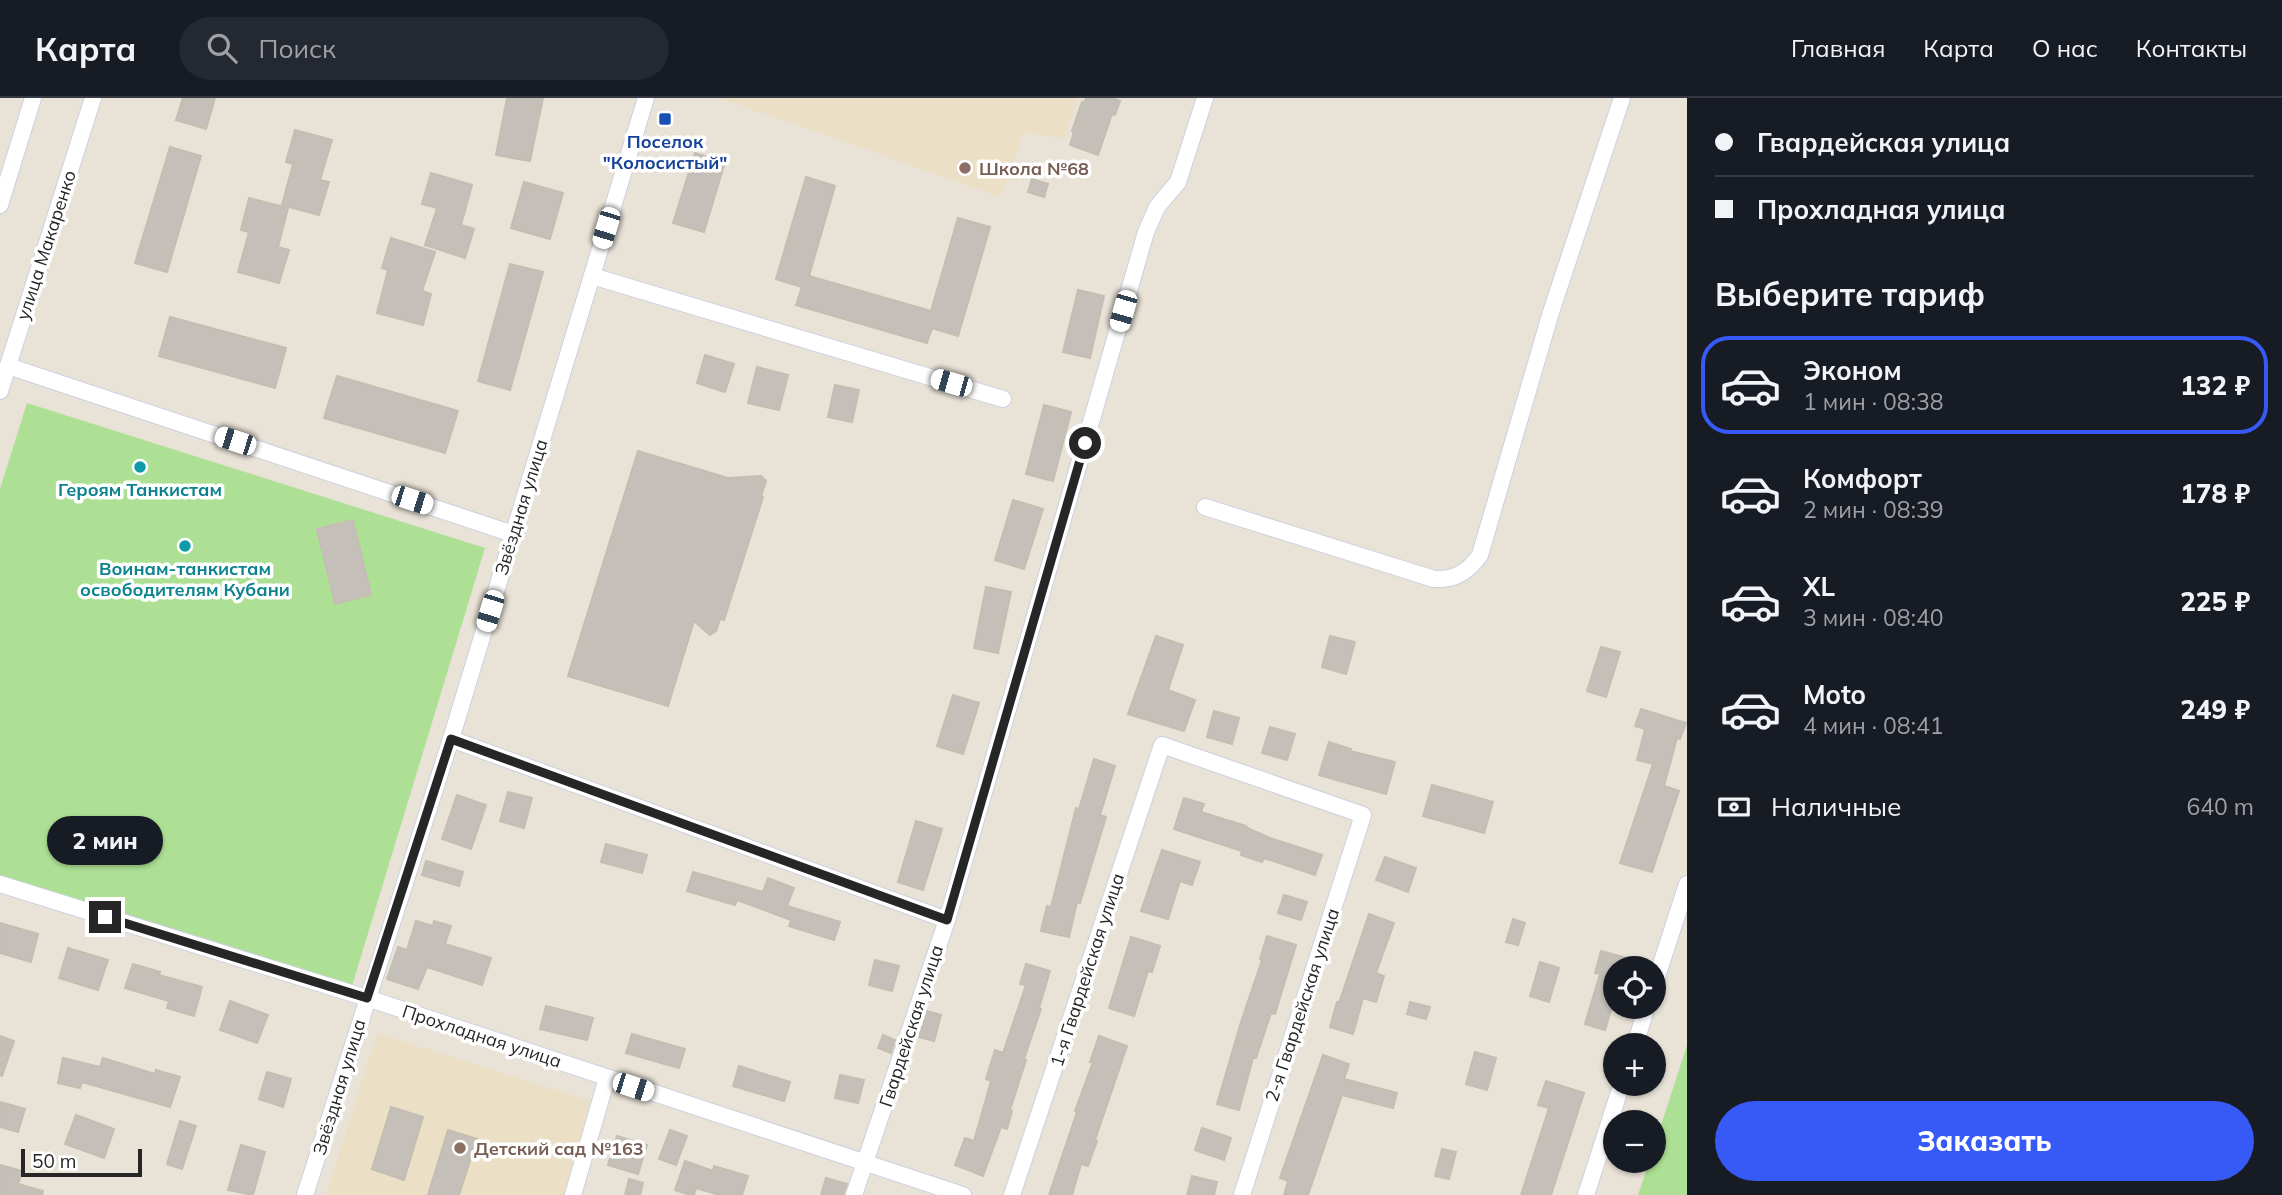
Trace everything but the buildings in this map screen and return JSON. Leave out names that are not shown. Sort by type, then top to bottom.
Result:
[{"type":"street","points":[[0,205],[33,98]]},
{"type":"street","name":"улица Макаренко","points":[[0,391],[93,98]]},
{"type":"street","name":"Звёздная улица","points":[[305,1195],[451,739],[646,98]]},
{"type":"street","name":"Гвардейская улица","points":[[854,1195],[947,920],[1146,232],[1157,207],[1178,182],[1205,98]]},
{"type":"street","points":[[1205,507],[1434,579],[1447,580],[1472,568],[1480,555],[1551,312],[1622,98]]},
{"type":"street","points":[[592,276],[1003,399]]},
{"type":"street","points":[[8,366],[513,534]]},
{"type":"street","points":[[451,739],[947,920]]},
{"type":"street","name":"2-я Гвардейская улица","points":[[1161,745],[1363,815],[1242,1195]]},
{"type":"street","name":"1-я Гвардейская улица","points":[[1012,1195],[1161,745]]},
{"type":"street","name":"Прохладная улица","points":[[0,884],[367,998],[963,1195]]},
{"type":"street","points":[[1664,956],[1687,884]]},
{"type":"street","points":[[573,1195],[607,1078]]},
{"type":"street","points":[[1586,1195],[1618,1096]]},
{"type":"shaded area","name":"Школа №68","points":[[720,98],[1077,98],[1064,139],[1024,132],[1000,197]]},
{"type":"shaded area","name":"Детский cад №163","points":[[377,1033],[591,1101],[566,1195],[326,1195]]},
{"type":"green space","points":[[27,403],[485,548],[352,986],[0,875],[0,489]]},
{"type":"green space","points":[[1687,1045],[1687,1195],[1638,1195],[1646,1173],[1666,1173],[1666,1110]]},
{"type":"place","name":"Поселок \"Колосистый\"","points":[[665,119]]},
{"type":"place","name":"Школа №68","points":[[965,168]]},
{"type":"place","name":"Героям Танкистам","points":[[140,467]]},
{"type":"place","name":"Воинам-танкистам освободителям Кубани","points":[[185,546]]},
{"type":"place","name":"Детский cад №163","points":[[460,1148]]},
{"type":"route","points":[[105,917],[367,998],[451,739],[947,920],[1085,443]]}]
